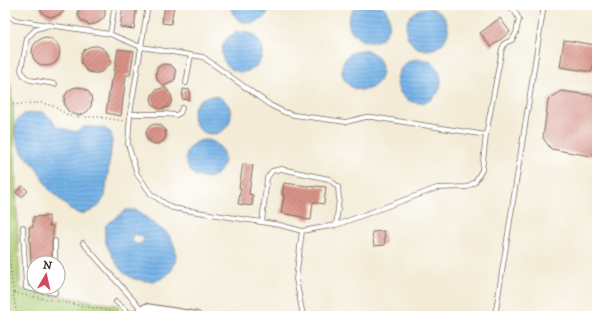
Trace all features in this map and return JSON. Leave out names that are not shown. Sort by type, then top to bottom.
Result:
[{"type":"street","points":[[133,316],[146,308],[197,316]]},
{"type":"lane","points":[[110,34],[115,5]]},
{"type":"lane","points":[[148,5],[130,114],[128,144],[137,174],[151,194],[172,208],[280,225],[302,231],[336,225],[437,188],[467,187],[475,182],[482,170],[486,135],[502,49],[505,43],[512,40],[516,33],[519,19],[514,10],[506,5]]},
{"type":"lane","points":[[495,316],[544,5]]},
{"type":"lane","points":[[5,11],[15,20],[110,34],[141,47],[203,57],[270,105],[294,115],[346,122],[372,117],[486,135]]},
{"type":"lane","points":[[48,25],[36,29],[26,38],[22,70],[24,76],[30,80],[55,84]]},
{"type":"lane","points":[[186,83],[191,55]]},
{"type":"lane","points":[[130,114],[176,114],[180,113],[182,108]]},
{"type":"lane","points":[[262,222],[267,178],[272,171],[281,170],[329,178],[338,187],[339,199],[336,225]]},
{"type":"lane","points":[[23,227],[26,288]]},
{"type":"lane","points":[[302,231],[296,279],[303,316]]},
{"type":"lane","points":[[55,241],[55,255]]},
{"type":"lane","points":[[83,243],[142,310]]},
{"type":"lane","points":[[116,302],[133,316]]},
{"type":"path","points":[[5,105],[42,103],[52,106],[74,117],[99,117],[130,122]]},
{"type":"path","points":[[5,128],[9,235],[12,282],[17,316]]},
{"type":"path","points":[[14,293],[120,313]]},
{"type":"green space","points":[[5,45],[13,105],[20,289],[26,290],[26,295],[55,295],[120,306],[115,316],[5,316]]},
{"type":"water","points":[[230,5],[270,5],[263,18],[257,22],[250,23],[243,22],[237,18]]},
{"type":"water","points":[[358,5],[380,5],[386,10],[389,18],[389,26],[386,33],[379,40],[371,42],[363,41],[356,36],[351,29],[349,21],[351,13]]},
{"type":"water","points":[[423,8],[431,8],[439,11],[445,17],[448,29],[445,41],[439,47],[431,50],[423,50],[415,47],[409,41],[406,33],[406,25],[409,17],[415,11]]},
{"type":"water","points":[[246,32],[253,35],[259,41],[262,52],[261,60],[253,69],[246,72],[238,72],[231,69],[223,60],[222,48],[225,41],[234,33]]},
{"type":"water","points":[[366,50],[373,53],[379,59],[382,70],[381,78],[373,87],[366,90],[358,90],[351,87],[343,78],[342,66],[345,59],[354,51]]},
{"type":"water","points":[[419,59],[431,63],[437,69],[441,81],[437,93],[431,99],[419,103],[407,99],[401,93],[397,81],[401,69],[407,63]]},
{"type":"water","points":[[212,96],[225,102],[231,115],[225,128],[212,134],[199,128],[193,115],[199,102]]},
{"type":"water","points":[[43,112],[57,127],[76,132],[84,127],[104,128],[111,133],[112,142],[105,196],[99,206],[89,212],[80,214],[71,210],[49,189],[34,165],[23,154],[17,141],[15,128],[17,120],[24,114]]},
{"type":"water","points":[[205,140],[218,146],[224,159],[218,172],[205,178],[192,172],[186,159],[192,146]]},
{"type":"water","points":[[126,210],[136,210],[166,232],[169,236],[176,253],[173,268],[163,278],[155,281],[137,280],[126,274],[121,270],[107,245],[105,239],[106,225]],"holes":[[[136,234],[144,238],[141,243],[133,243],[133,235]]]},
{"type":"building","points":[[39,5],[67,5],[61,14],[52,17],[43,13]]},
{"type":"building","points":[[79,5],[104,5],[105,15],[99,22],[90,25],[82,21],[79,17]]},
{"type":"building","points":[[123,5],[137,5],[134,29],[120,27]]},
{"type":"building","points":[[165,5],[174,5],[171,24],[162,23]]},
{"type":"building","points":[[500,18],[510,32],[491,47],[480,33]]},
{"type":"building","points":[[46,38],[56,42],[60,52],[56,62],[46,66],[36,62],[32,52],[36,42]]},
{"type":"building","points":[[564,40],[596,45],[592,72],[560,67]]},
{"type":"building","points":[[98,46],[106,51],[112,62],[103,71],[98,73],[89,72],[81,62],[82,53],[85,49]]},
{"type":"building","points":[[118,49],[134,51],[130,75],[126,75],[121,116],[106,113]]},
{"type":"building","points":[[164,64],[171,65],[175,69],[176,73],[175,79],[164,86],[157,80],[156,73],[158,67]]},
{"type":"building","points":[[78,87],[88,91],[92,101],[88,111],[78,115],[68,111],[64,101],[68,91]]},
{"type":"building","points":[[165,87],[171,95],[172,100],[168,107],[159,109],[153,105],[151,99],[152,95],[156,90]]},
{"type":"building","points":[[183,89],[190,90],[189,100],[182,99]]},
{"type":"building","points":[[561,91],[597,96],[597,150],[591,156],[551,149],[543,138],[548,100]]},
{"type":"building","points":[[156,124],[163,127],[166,134],[163,141],[156,144],[149,141],[146,134],[149,127]]},
{"type":"building","points":[[243,164],[253,165],[249,194],[253,195],[252,206],[238,204]]},
{"type":"building","points":[[284,183],[326,187],[324,204],[313,202],[311,220],[281,213]]},
{"type":"building","points":[[23,186],[28,191],[21,197],[16,192]]},
{"type":"building","points":[[49,216],[49,226],[53,226],[52,255],[31,255],[29,227],[33,227],[33,217]]},
{"type":"building","points":[[384,231],[385,245],[374,246],[372,232]]}]
